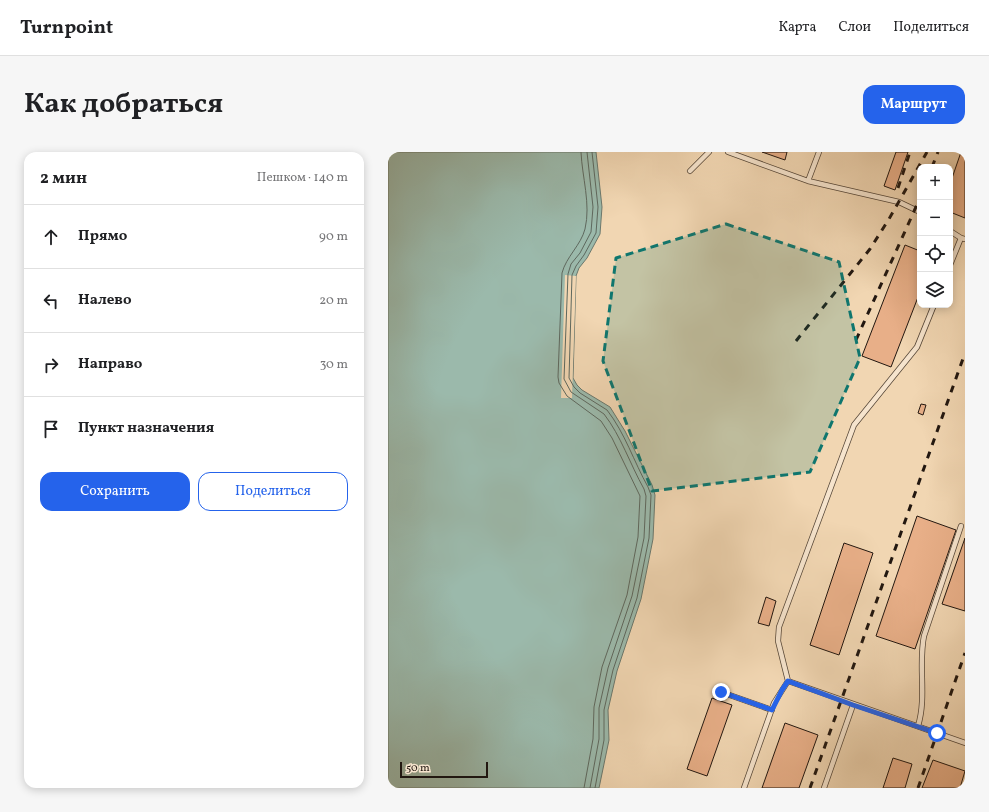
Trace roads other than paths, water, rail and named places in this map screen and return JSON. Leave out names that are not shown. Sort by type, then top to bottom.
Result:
[{"type":"lane","points":[[690,171],[709,152]]},
{"type":"lane","points":[[728,152],[808,181],[899,202],[917,211]]},
{"type":"lane","points":[[808,181],[819,152]]},
{"type":"lane","points":[[953,233],[963,238],[953,259]]},
{"type":"lane","points":[[744,788],[772,710],[788,681],[778,641],[779,627],[854,425],[917,347],[933,308]]},
{"type":"lane","points":[[918,726],[922,705],[922,646],[924,636],[961,526]]},
{"type":"lane","points":[[788,681],[965,743]]},
{"type":"lane","points":[[721,692],[772,710]]},
{"type":"lane","points":[[824,788],[853,705]]},
{"type":"water","points":[[388,152],[596,152],[602,207],[600,234],[587,258],[579,268],[576,276],[573,378],[582,390],[610,407],[625,431],[652,485],[655,495],[653,539],[641,599],[617,671],[608,710],[609,740],[599,788],[388,788]]},
{"type":"railway","points":[[898,188],[910,152]]},
{"type":"railway","points":[[796,341],[870,249],[927,152]]},
{"type":"railway","points":[[933,164],[938,152]]},
{"type":"railway","points":[[856,340],[919,200]]},
{"type":"railway","points":[[810,788],[965,353]]},
{"type":"railway","points":[[918,788],[965,653]]}]
